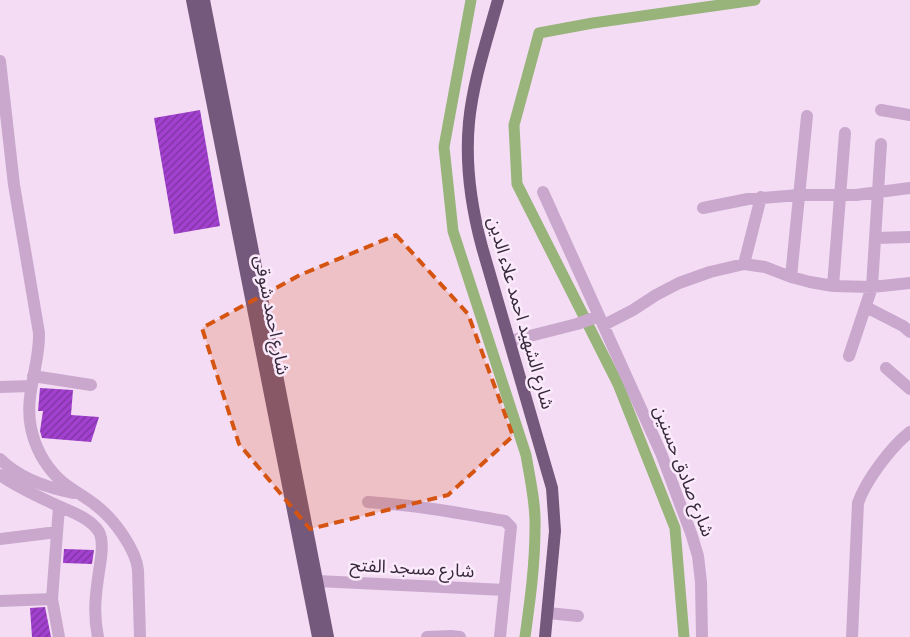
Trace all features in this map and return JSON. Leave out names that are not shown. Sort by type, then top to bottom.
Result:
[{"type":"main road","name":"شارع احمد شوقى","points":[[192,0],[318,637]]},
{"type":"main road","name":"شارع احمد شوقى","points":[[204,0],[328,637]]},
{"type":"main road","name":"شارع الشهيد احمد علاء الدين","points":[[498,0],[474,90],[469,122],[469,177],[477,227],[552,488],[556,532],[545,637]]},
{"type":"street","points":[[1,67],[6,169],[40,333],[29,407],[30,427],[37,448],[46,465],[59,479],[108,516],[133,551],[138,570],[140,637]]},
{"type":"street","points":[[881,110],[910,115]]},
{"type":"street","points":[[792,277],[807,116]]},
{"type":"street","points":[[833,286],[845,133]]},
{"type":"street","points":[[849,356],[872,288],[881,144]]},
{"type":"street","points":[[703,208],[761,197],[879,193],[910,188]]},
{"type":"street","name":"شارع صادق حسنين","points":[[544,192],[598,320],[661,452],[693,539],[702,582],[702,637]]},
{"type":"street","points":[[744,264],[761,197]]},
{"type":"street","points":[[876,238],[910,237]]},
{"type":"street","points":[[510,341],[633,310],[679,283],[710,272],[744,264],[765,267],[792,277],[833,286],[872,288],[910,283]]},
{"type":"street","points":[[866,307],[903,326],[910,332]]},
{"type":"street","points":[[886,368],[910,388]]},
{"type":"street","points":[[0,387],[32,381],[91,384]]},
{"type":"street","points":[[852,637],[858,503],[861,494],[887,455],[910,432]]},
{"type":"street","points":[[0,459],[43,485],[79,494]]},
{"type":"street","points":[[0,476],[91,523],[99,532],[102,553],[94,614],[98,637]]},
{"type":"street","points":[[368,502],[446,510],[509,524],[511,527],[510,550],[500,637]]},
{"type":"street","points":[[59,507],[52,599],[59,637]]},
{"type":"street","points":[[0,539],[57,532]]},
{"type":"street","name":"شارع مسجد الفتح","points":[[317,582],[505,590]]},
{"type":"street","points":[[0,601],[52,599]]},
{"type":"street","points":[[548,613],[578,616]]},
{"type":"street","points":[[427,637],[460,637]]},
{"type":"highlighted area","points":[[396,235],[468,314],[513,436],[448,495],[310,529],[239,444],[202,328],[300,275]]},
{"type":"building","points":[[200,110],[220,226],[174,234],[154,118]]},
{"type":"building","points":[[40,388],[73,390],[71,415],[99,417],[91,442],[42,438],[40,431],[43,411],[38,411]]},
{"type":"building","points":[[64,549],[94,550],[92,564],[63,563]]},
{"type":"building","points":[[45,607],[51,637],[32,637],[30,608]]},
{"type":"waterway","points":[[471,0],[444,147],[453,231],[526,455],[531,482],[535,510],[535,542],[525,637]]},
{"type":"waterway","points":[[684,637],[675,528],[618,384],[517,184],[514,125],[539,33],[593,23],[755,0]]}]
